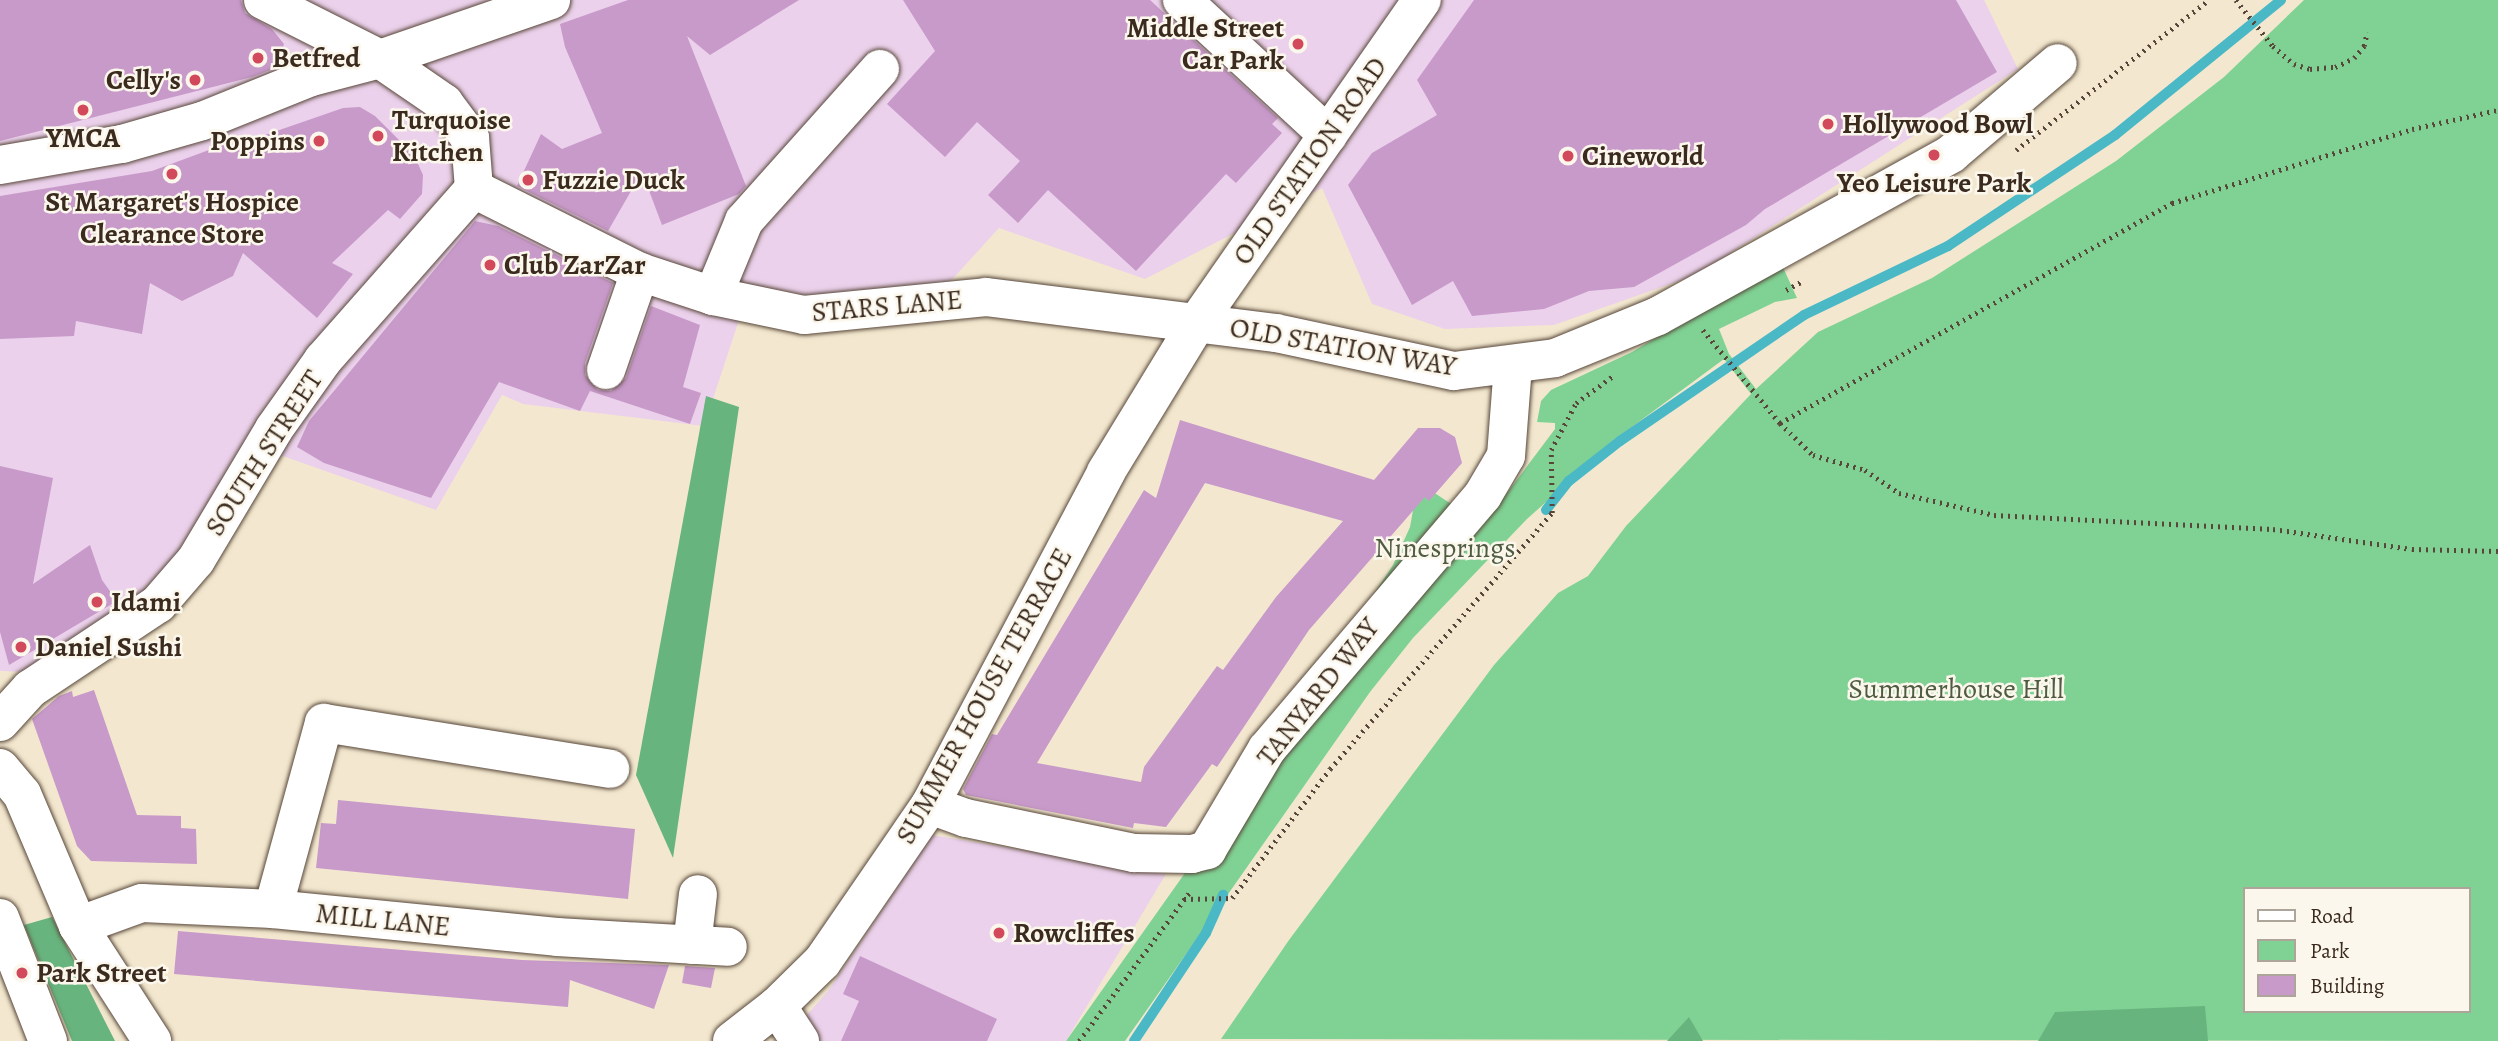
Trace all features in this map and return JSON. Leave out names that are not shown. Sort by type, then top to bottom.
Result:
[{"type":"street","points":[[263,0],[380,59],[444,103],[470,138],[474,189]]},
{"type":"street","points":[[0,165],[122,144],[202,121],[311,77],[380,59],[551,0]]},
{"type":"street","points":[[1182,0],[1328,135]]},
{"type":"street","name":"OLD STATION ROAD","points":[[1198,321],[1422,0]]},
{"type":"street","name":"OLD STATION WAY","points":[[1198,321],[1454,371],[1513,366],[1597,344],[1760,262],[1951,154],[2058,63]]},
{"type":"street","points":[[713,296],[744,221],[880,69]]},
{"type":"street","name":"STARS LANE","points":[[474,189],[640,272],[713,296],[804,315],[986,297],[1198,321]]},
{"type":"street","name":"SOUTH STREET","points":[[0,722],[15,688],[159,604],[196,561],[274,429],[323,360],[474,189]]},
{"type":"street","points":[[606,370],[640,272]]},
{"type":"street","name":"SUMMER HOUSE TERRACE","points":[[732,1041],[778,1006],[822,962],[930,805],[1106,472],[1198,321]]},
{"type":"street","name":"TANYARD WAY","points":[[930,805],[967,818],[1134,853],[1192,854],[1207,850],[1267,749],[1483,495],[1506,456],[1513,366]]},
{"type":"street","points":[[273,909],[324,723],[610,769]]},
{"type":"street","points":[[0,768],[22,794],[78,926],[152,1041]]},
{"type":"street","name":"MILL LANE","points":[[78,926],[142,902],[273,909],[556,937],[710,946],[698,894]]},
{"type":"street","points":[[0,918],[48,1041]]},
{"type":"street","points":[[778,1006],[800,1041]]},
{"type":"path","points":[[2236,0],[2273,46],[2294,64],[2310,69],[2335,67],[2364,47],[2367,32]]},
{"type":"path","points":[[1780,424],[2172,203],[2413,129],[2498,110]]},
{"type":"path","points":[[1700,327],[1780,424],[1813,455],[1865,470],[1899,493],[1994,516],[2273,529],[2412,550],[2498,551]]},
{"type":"path","points":[[1079,1041],[1184,899],[1232,898],[1330,769],[1552,513],[1551,450],[1576,403]]},
{"type":"shaded area","points":[[0,0],[1984,0],[2018,69],[1696,275],[1554,325],[1445,329],[1372,304],[1322,188],[1145,279],[999,228],[917,318],[749,290],[704,426],[523,404],[502,395],[436,510],[277,454],[148,589],[28,672],[0,671]]},
{"type":"shaded area","name":"Rowcliffes","points":[[932,835],[1166,874],[1066,1041],[784,1041],[828,991]]},
{"type":"green space","name":"Summerhouse Hill","points":[[2304,0],[2498,0],[2498,1041],[1221,1039],[1289,940],[1494,665],[1558,593],[1588,576],[1626,526],[1751,394],[1724,359],[1621,435],[1527,519],[1413,638],[1370,692],[1125,1041],[1066,1041],[1248,784],[1393,565],[1410,527],[1418,482],[1483,525],[1555,429],[1555,423],[1537,422],[1541,401],[1551,390],[1632,352],[1781,263],[1797,298],[1775,302],[1719,329],[1729,354],[1756,389],[1818,332],[1932,278],[2116,161],[2224,77]]},
{"type":"green space","points":[[706,396],[739,407],[673,858],[636,775]]},
{"type":"green space","points":[[52,917],[115,1041],[72,1041],[24,925]]},
{"type":"green space","points":[[2205,1006],[2208,1041],[2038,1041],[2055,1012]]},
{"type":"green space","points":[[1689,1017],[1703,1041],[1667,1041]]},
{"type":"building","points":[[0,0],[241,0],[245,13],[272,29],[284,44],[275,68],[252,77],[0,141]]},
{"type":"building","points":[[628,0],[799,0],[710,55],[687,36],[746,186],[739,194],[662,225],[642,172],[608,231],[517,186],[541,134],[562,149],[602,133],[565,47],[560,24]]},
{"type":"building","points":[[903,0],[1150,0],[1278,118],[1272,124],[1282,133],[1236,183],[1226,174],[1136,271],[1048,190],[1018,223],[988,195],[1020,161],[977,122],[945,157],[887,104],[935,51]]},
{"type":"building","name":"Yeo Leisure Park","points":[[1474,0],[1956,0],[1997,72],[1765,209],[1746,225],[1634,287],[1589,291],[1544,309],[1472,316],[1453,281],[1412,305],[1348,185],[1372,153],[1437,115],[1417,80]]},
{"type":"building","points":[[360,107],[375,116],[414,155],[423,175],[422,194],[400,219],[388,210],[332,263],[353,274],[317,318],[243,253],[233,276],[182,301],[150,283],[142,334],[76,321],[74,336],[0,339],[0,196],[152,171],[247,136],[265,135],[343,108]]},
{"type":"building","points":[[475,221],[498,226],[613,283],[585,363],[585,375],[598,390],[611,391],[626,378],[651,306],[700,325],[683,387],[701,393],[690,424],[590,391],[580,411],[499,382],[431,498],[324,463],[297,447],[309,421]]},
{"type":"building","points":[[1180,420],[1374,480],[1418,428],[1440,428],[1455,437],[1462,463],[1429,501],[1425,497],[1309,630],[1217,767],[1212,764],[1166,827],[1134,823],[1133,828],[966,795],[963,789],[992,734],[997,735],[1144,490],[1156,498]],"holes":[[[1205,483],[1343,521],[1276,597],[1223,670],[1217,666],[1144,767],[1141,782],[1037,763]]]},
{"type":"building","points":[[0,466],[53,478],[33,584],[90,545],[102,580],[117,601],[9,665],[0,632]]},
{"type":"building","points":[[94,690],[137,815],[181,816],[181,828],[196,829],[197,864],[91,861],[77,846],[32,719],[59,696],[72,691],[73,697]]},
{"type":"building","points":[[338,800],[635,829],[628,899],[316,868],[321,823],[336,824]]},
{"type":"building","points":[[178,931],[522,960],[669,965],[654,1009],[570,980],[568,1007],[174,974]]},
{"type":"building","points":[[860,956],[997,1019],[987,1041],[841,1041],[859,1001],[843,994]]},
{"type":"building","points":[[685,966],[715,968],[711,988],[682,983]]},
{"type":"waterway","points":[[1546,510],[1569,481],[1620,441],[1804,315],[1948,246],[2115,135],[2281,0]]},
{"type":"waterway","points":[[1134,1041],[1206,933],[1223,895]]},
{"type":"place","name":"Middle Street Car Park","points":[[1298,44]]},
{"type":"place","name":"Betfred","points":[[258,58]]},
{"type":"place","name":"Celly's","points":[[195,80]]},
{"type":"place","name":"YMCA","points":[[83,110]]},
{"type":"place","name":"Hollywood Bowl","points":[[1828,124]]},
{"type":"place","name":"Turquoise Kitchen","points":[[378,136]]},
{"type":"place","name":"Poppins","points":[[319,141]]},
{"type":"place","name":"Yeo Leisure Park","points":[[1934,155]]},
{"type":"place","name":"Cineworld","points":[[1568,156]]},
{"type":"place","name":"St Margaret's Hospice Clearance Store","points":[[172,174]]},
{"type":"place","name":"Fuzzie Duck","points":[[528,180]]},
{"type":"place","name":"Club ZarZar","points":[[490,265]]},
{"type":"place","name":"Idami","points":[[97,602]]},
{"type":"place","name":"Daniel Sushi","points":[[21,647]]},
{"type":"place","name":"Rowcliffes","points":[[999,933]]},
{"type":"place","name":"Park Street","points":[[22,973]]},
{"type":"park label","name":"Ninesprings","points":[[1445,548]]}]
